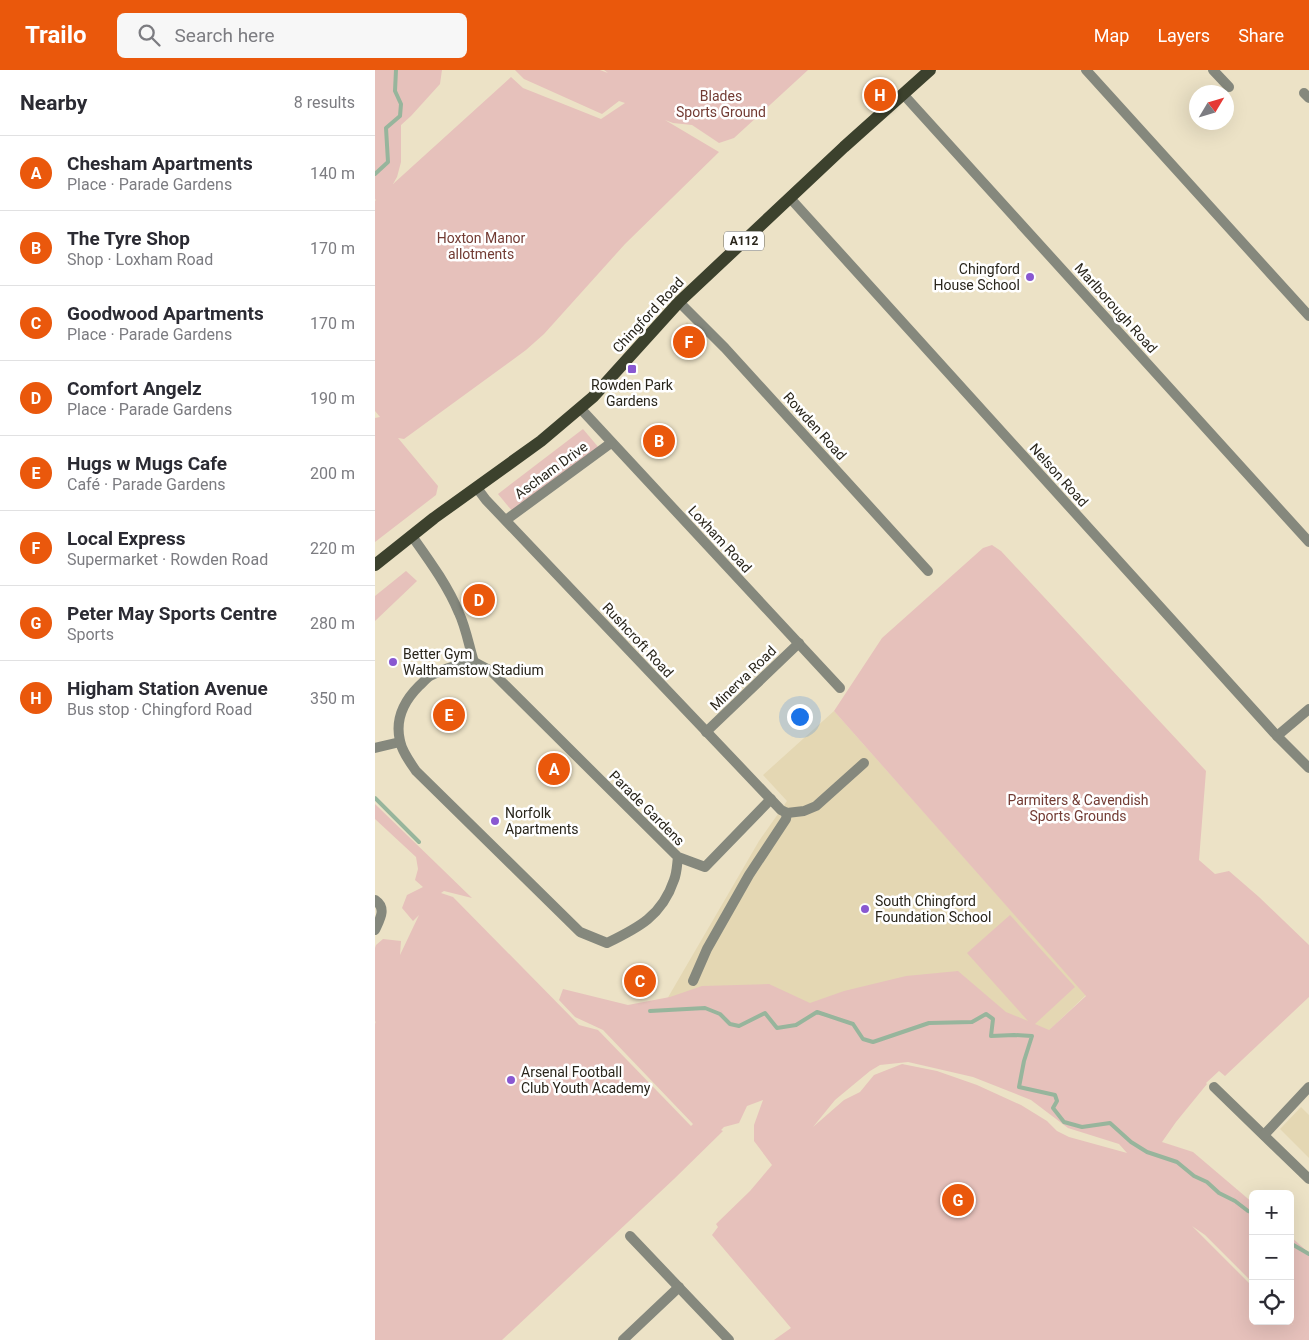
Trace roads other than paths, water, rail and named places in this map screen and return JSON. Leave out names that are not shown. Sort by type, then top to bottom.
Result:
[{"type":"main road","name":"Chingford Road","points":[[375,565],[411,536],[541,441],[593,397],[679,302],[930,70]]},
{"type":"street","points":[[1086,70],[1309,316]]},
{"type":"street","points":[[1213,70],[1227,85]]},
{"type":"street","name":"Marlborough Road","points":[[903,94],[1309,542]]},
{"type":"street","name":"Nelson Road","points":[[790,198],[1277,736],[1309,768]]},
{"type":"street","name":"Rowden Road","points":[[679,302],[725,348],[928,571]]},
{"type":"street","name":"Loxham Road","points":[[580,408],[840,688]]},
{"type":"street","name":"Ascham Drive","points":[[506,520],[611,443]]},
{"type":"street","name":"Rushcroft Road","points":[[477,488],[486,500],[706,732],[784,811]]},
{"type":"street","points":[[411,536],[423,551],[460,614],[474,662]]},
{"type":"street","name":"Minerva Road","points":[[706,732],[799,644]]},
{"type":"street","name":"Parade Gardens","points":[[474,662],[491,671],[678,857],[675,880],[664,902],[652,916],[635,929],[607,944],[580,932],[416,771],[400,742],[398,726],[402,710],[409,696],[430,676],[452,667],[474,662]]},
{"type":"street","points":[[1277,736],[1309,709]]},
{"type":"street","points":[[375,748],[400,742]]},
{"type":"street","points":[[693,981],[707,949],[749,875],[786,819],[784,811],[803,811],[816,806],[864,763]]},
{"type":"street","points":[[678,857],[705,867],[771,799]]},
{"type":"street","points":[[375,900],[383,908],[375,930]]},
{"type":"street","points":[[1214,1087],[1309,1179]]},
{"type":"street","points":[[1264,1135],[1309,1087]]},
{"type":"street","points":[[630,1236],[729,1340]]},
{"type":"street","points":[[623,1340],[679,1287]]},
{"type":"waterway","points":[[375,174],[388,162],[386,128],[400,116],[401,104],[395,91],[396,70]]},
{"type":"waterway","points":[[375,798],[419,842]]},
{"type":"waterway","points":[[650,1011],[705,1008],[720,1014],[730,1024],[739,1026],[765,1013],[777,1028],[796,1025],[817,1012],[853,1024],[863,1039],[873,1042],[929,1023],[972,1022],[986,1014],[993,1019],[991,1036],[1032,1036],[1024,1061],[1019,1087],[1055,1095],[1057,1101],[1053,1108],[1064,1122],[1082,1127],[1110,1123],[1131,1142],[1147,1152],[1177,1162],[1194,1176],[1207,1182],[1219,1193],[1235,1201],[1249,1211]]},
{"type":"waterway","points":[[1294,1245],[1309,1254]]},
{"type":"place","name":"Higham Station Avenue","points":[[880,95]]},
{"type":"place","name":"Chingford House School","points":[[1030,277]]},
{"type":"place","name":"Local Express","points":[[689,342]]},
{"type":"place","name":"Rowden Park Gardens","points":[[632,369]]},
{"type":"place","name":"The Tyre Shop","points":[[659,441]]},
{"type":"place","name":"Comfort Angelz","points":[[479,600]]},
{"type":"place","name":"Better Gym Walthamstow Stadium","points":[[393,662]]},
{"type":"place","name":"Hugs w Mugs Cafe","points":[[449,715]]},
{"type":"place","name":"Chesham Apartments","points":[[554,769]]},
{"type":"place","name":"Norfolk Apartments","points":[[495,821]]},
{"type":"place","name":"South Chingford Foundation School","points":[[865,909]]},
{"type":"place","name":"Goodwood Apartments","points":[[640,981]]},
{"type":"place","name":"Arsenal Football Club Youth Academy","points":[[511,1080]]},
{"type":"place","name":"Peter May Sports Centre","points":[[958,1200]]},
{"type":"park label","name":"Blades Sports Ground","points":[[721,104]]},
{"type":"park label","name":"Hoxton Manor allotments","points":[[481,246]]},
{"type":"park label","name":"Parmiters & Cavendish Sports Grounds","points":[[1078,808]]}]
